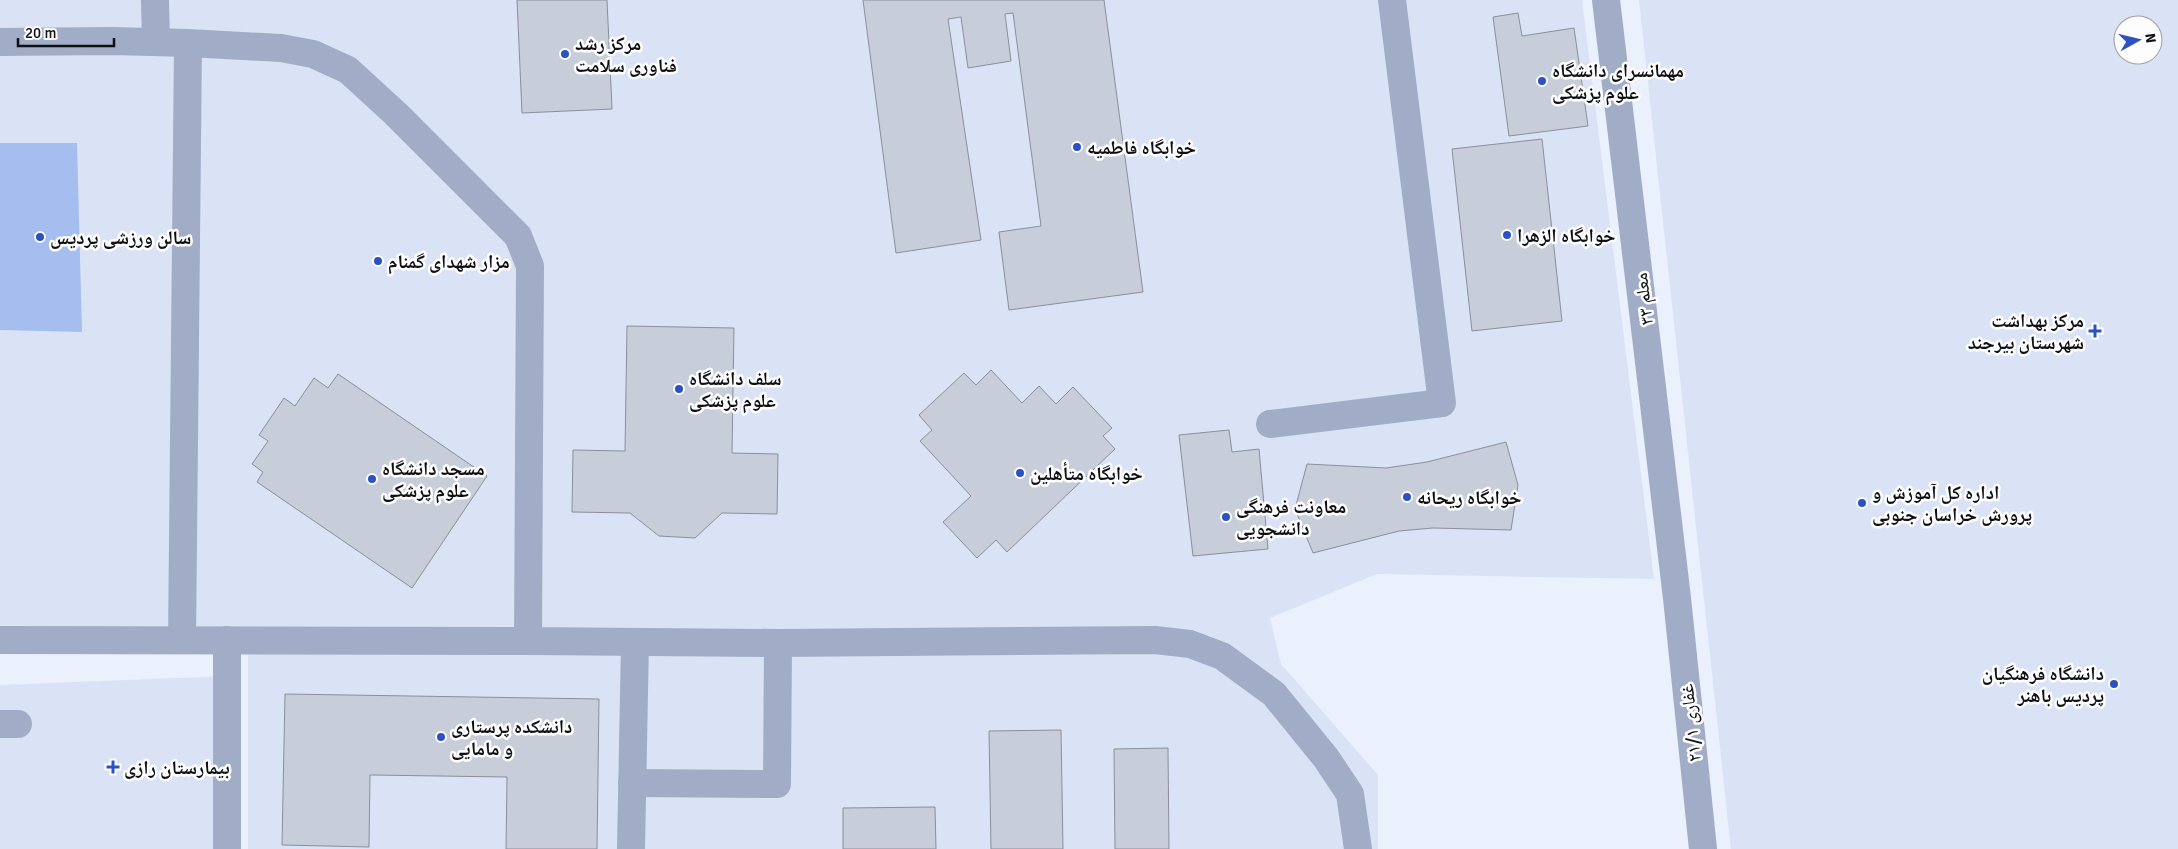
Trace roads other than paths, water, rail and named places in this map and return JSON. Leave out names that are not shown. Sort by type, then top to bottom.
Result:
[{"type":"street","points":[[155,0],[156,42]]},
{"type":"street","points":[[1270,424],[1442,403],[1392,0]]},
{"type":"street","name":"معلم ۳۳","points":[[1606,0],[1678,598]]},
{"type":"street","points":[[0,42],[188,43],[281,48],[313,54],[348,70],[396,114],[518,236],[530,266],[528,641]]},
{"type":"street","points":[[182,640],[188,43]]},
{"type":"street","name":"غفاری ۲۱/۱","points":[[1678,598],[1703,849]]},
{"type":"street","points":[[0,640],[778,643],[1155,640],[1190,644],[1222,656],[1274,694],[1280,701],[1326,758],[1350,794],[1358,849]]},
{"type":"street","points":[[227,640],[227,849]]},
{"type":"street","points":[[631,849],[635,642]]},
{"type":"street","points":[[632,783],[777,784],[778,643]]},
{"type":"place","name":"مرکز رشد فناوری سلامت","points":[[565,54]]},
{"type":"place","name":"مهمانسرای دانشگاه علوم پزشکی","points":[[1542,81]]},
{"type":"place","name":"خوابگاه فاطمیه","points":[[1077,147]]},
{"type":"place","name":"خوابگاه الزهرا","points":[[1507,235]]},
{"type":"place","name":"سالن ورزشی پردیس","points":[[40,237]]},
{"type":"place","name":"مزار شهدای گمنام","points":[[378,261]]},
{"type":"place","name":"مرکز بهداشت شهرستان بیرجند","points":[[2095,331]]},
{"type":"place","name":"سلف دانشگاه علوم پزشکی","points":[[679,389]]},
{"type":"place","name":"خوابگاه متأهلین","points":[[1020,473]]},
{"type":"place","name":"مسجد دانشگاه علوم پزشکی","points":[[372,479]]},
{"type":"place","name":"خوابگاه ریحانه","points":[[1407,497]]},
{"type":"place","name":"اداره کل آموزش و پرورش خراسان جنوبی","points":[[1862,503]]},
{"type":"place","name":"معاونت فرهنگی دانشجویی","points":[[1226,517]]},
{"type":"place","name":"دانشگاه فرهنگیان پردیس باهنر","points":[[2114,684]]},
{"type":"place","name":"دانشکده پرستاری و مامایی","points":[[441,737]]},
{"type":"place","name":"بیمارستان رازی","points":[[113,767]]}]
